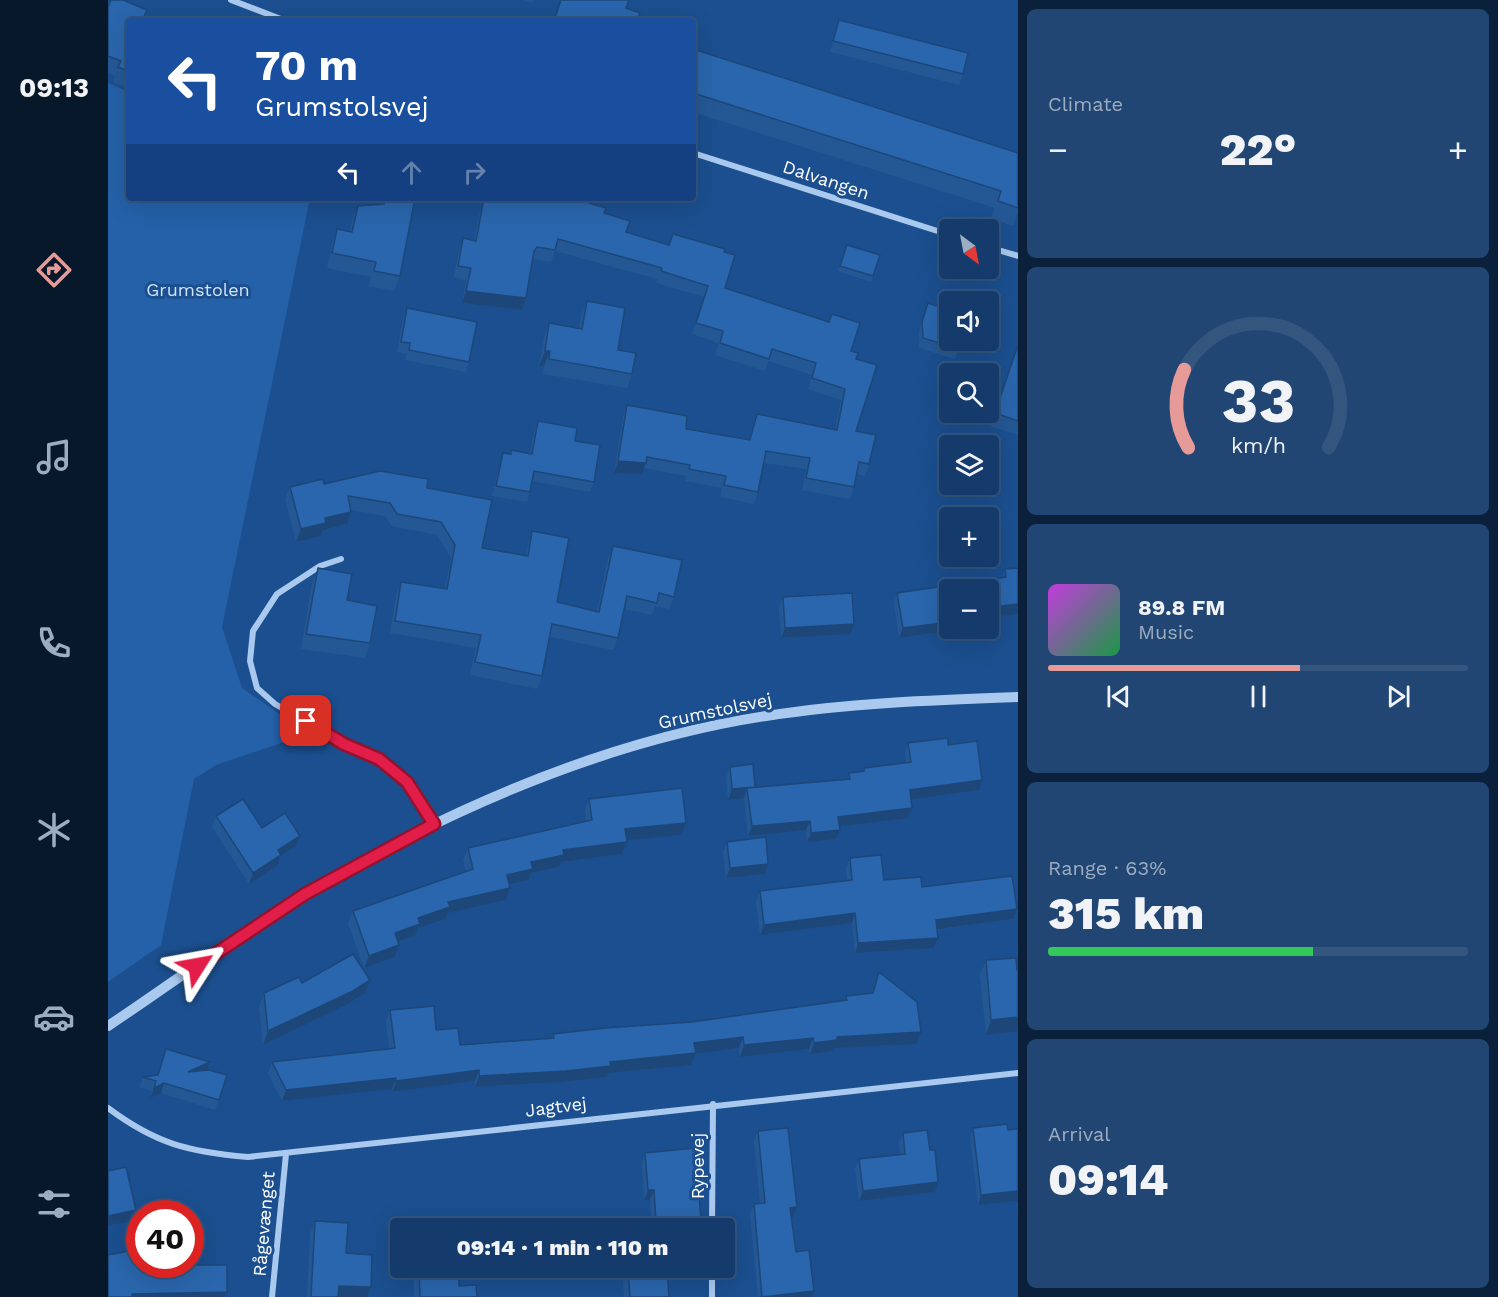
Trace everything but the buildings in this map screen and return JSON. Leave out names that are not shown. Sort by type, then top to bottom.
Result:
[{"type":"street","points":[[231,0],[278,18]]},
{"type":"street","name":"Dalvangen","points":[[696,154],[939,231]]},
{"type":"street","points":[[999,250],[1018,256]]},
{"type":"street","points":[[341,559],[320,566],[277,594],[253,631],[250,661],[257,688],[275,704],[344,744],[379,759],[407,782],[434,824]]},
{"type":"street","name":"Grumstolsvej","points":[[108,1026],[305,894],[434,824],[538,778],[633,746],[696,729],[765,716],[871,702],[1018,697]]},
{"type":"street","name":"Jagtvej","points":[[108,1108],[144,1131],[179,1148],[248,1156],[286,1154],[713,1104],[1018,1073]]},
{"type":"street","name":"Rypevej","points":[[712,1218],[713,1104]]},
{"type":"street","name":"Rågevænget","points":[[272,1297],[286,1154]]},
{"type":"street","points":[[712,1278],[712,1297]]},
{"type":"green space","name":"Grumstolen","points":[[108,83],[126,91],[126,201],[309,201],[222,627],[242,688],[308,734],[216,765],[194,779],[161,945],[108,982]]},
{"type":"route","points":[[197,966],[305,894],[434,824],[407,782],[379,759],[344,744],[306,721]]}]
